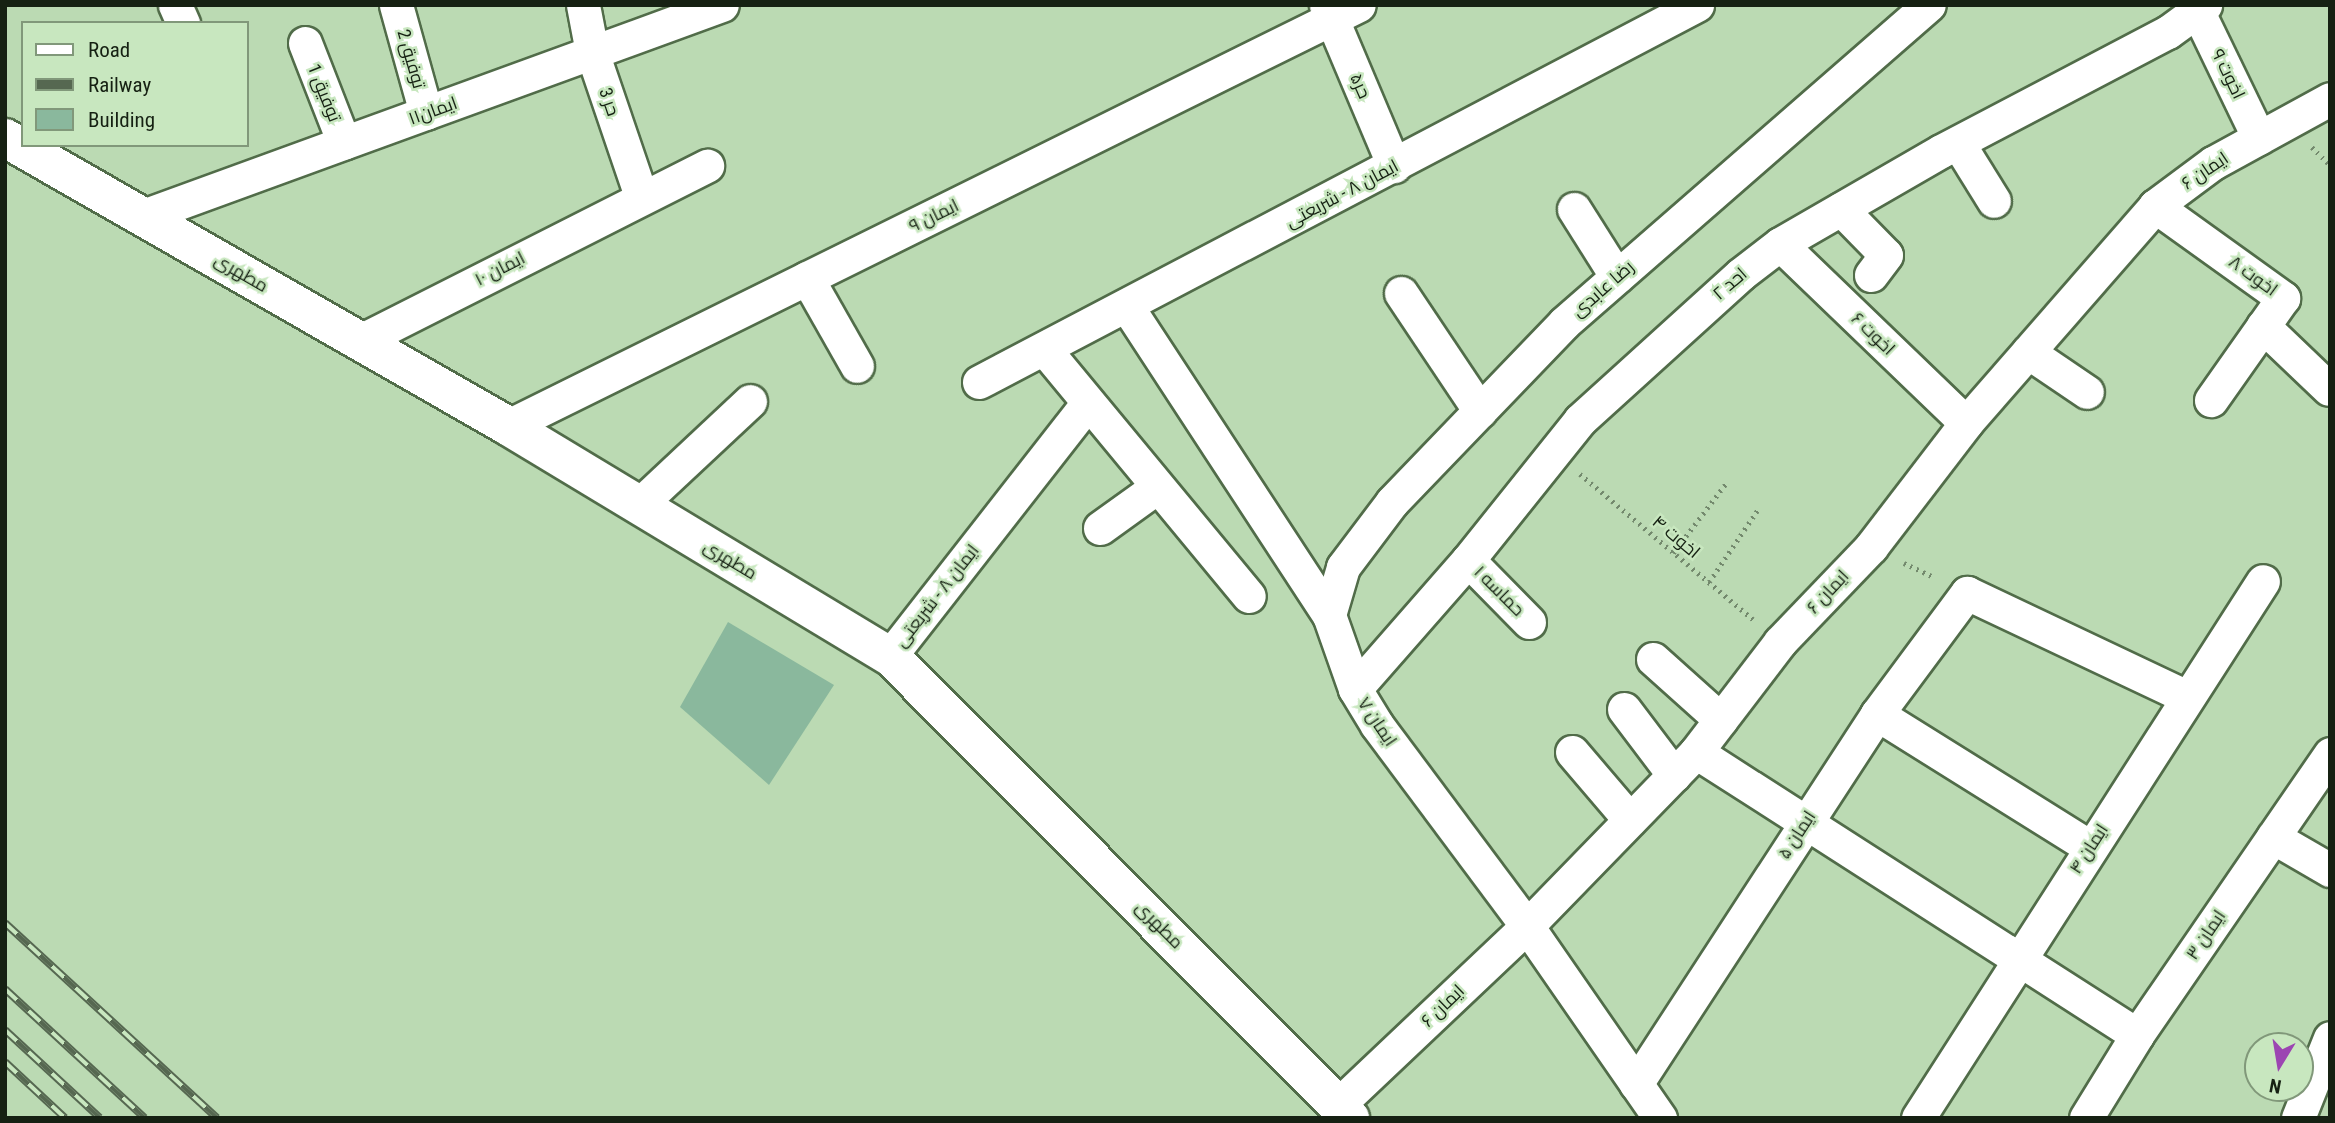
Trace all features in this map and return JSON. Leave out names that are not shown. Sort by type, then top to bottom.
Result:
[{"type":"street","points":[[175,5],[182,21]]},
{"type":"street","name":"توفیق 2","points":[[396,5],[426,113]]},
{"type":"street","name":"حر 3","points":[[583,5],[592,52],[641,196]]},
{"type":"street","name":"ایمان۱۱","points":[[144,216],[722,5]]},
{"type":"street","name":"ایمان ۸ - شریعتی","points":[[979,382],[1128,308],[1697,5]]},
{"type":"street","name":"رضا عابدی","points":[[1329,615],[1343,566],[1392,502],[1564,323],[1921,8]]},
{"type":"street","name":"اخوت ۹","points":[[2201,8],[2259,138]]},
{"type":"street","name":"احد ۲","points":[[1355,689],[1468,560],[1580,420],[1741,274],[1780,244],[1958,143],[2168,32],[2201,8]]},
{"type":"street","name":"حر۵","points":[[1339,10],[1394,166]]},
{"type":"street","name":"ایمان ۹","points":[[508,426],[1339,10]]},
{"type":"street","name":"توفیق 1","points":[[304,43],[344,143]]},
{"type":"street","name":"ایمان ۶","points":[[1344,1112],[1685,764],[1780,642],[1871,547],[1966,423],[2155,206],[2213,163],[2330,99]]},
{"type":"street","name":"مطهری","points":[[5,138],[508,426],[890,656],[1344,1112]]},
{"type":"street","points":[[1958,143],[1994,201]]},
{"type":"street","name":"ایمان ۱۰","points":[[360,341],[641,196],[707,166]]},
{"type":"street","name":"اخوت ۸","points":[[2155,206],[2283,298],[2211,401]]},
{"type":"street","points":[[1574,209],[1617,277]]},
{"type":"street","points":[[1841,209],[1886,256],[1871,275]]},
{"type":"street","name":"اخوت ۶","points":[[1780,244],[1966,423]]},
{"type":"street","points":[[807,278],[857,366]]},
{"type":"street","points":[[1401,293],[1479,411]]},
{"type":"street","name":"ایمان ۷","points":[[1128,308],[1329,615],[1355,689],[1377,725],[1527,926],[1660,1118]]},
{"type":"street","points":[[2263,326],[2329,389]]},
{"type":"street","points":[[1046,351],[1087,404],[1249,596]]},
{"type":"street","points":[[2028,352],[2088,392]]},
{"type":"street","points":[[639,505],[750,401]]},
{"type":"street","name":"ایمان ۸ - شریعتی","points":[[890,656],[1087,404]]},
{"type":"street","points":[[1100,528],[1157,487]]},
{"type":"street","name":"حماسه ۱","points":[[1468,560],[1529,622]]},
{"type":"street","name":"ایمان ۴","points":[[1918,1118],[2018,958],[2263,581]]},
{"type":"street","points":[[1967,593],[2187,697]]},
{"type":"street","name":"ایمان ۵","points":[[1636,1084],[1877,714],[1967,593]]},
{"type":"street","points":[[1653,659],[1721,720]]},
{"type":"street","points":[[1624,709],[1685,764],[1805,822],[2137,1035]]},
{"type":"street","points":[[1877,714],[2090,847]]},
{"type":"street","points":[[1572,752],[1630,820]]},
{"type":"street","name":"ایمان ۳","points":[[2086,1118],[2137,1035],[2330,754]]},
{"type":"street","points":[[2273,837],[2330,870]]},
{"type":"street","points":[[2298,1118],[2328,1047]]},
{"type":"path","name":"اخوت ۴","points":[[1554,453],[1780,642]]},
{"type":"path","points":[[1673,553],[1727,482]]},
{"type":"path","points":[[1709,582],[1759,508]]},
{"type":"path","points":[[1871,547],[1967,593]]},
{"type":"building","points":[[728,622],[834,685],[769,785],[680,707]]},
{"type":"railway","points":[[5,923],[217,1118]]},
{"type":"railway","points":[[5,989],[145,1118]]},
{"type":"railway","points":[[5,1030],[100,1118]]},
{"type":"railway","points":[[5,1062],[65,1118]]}]
